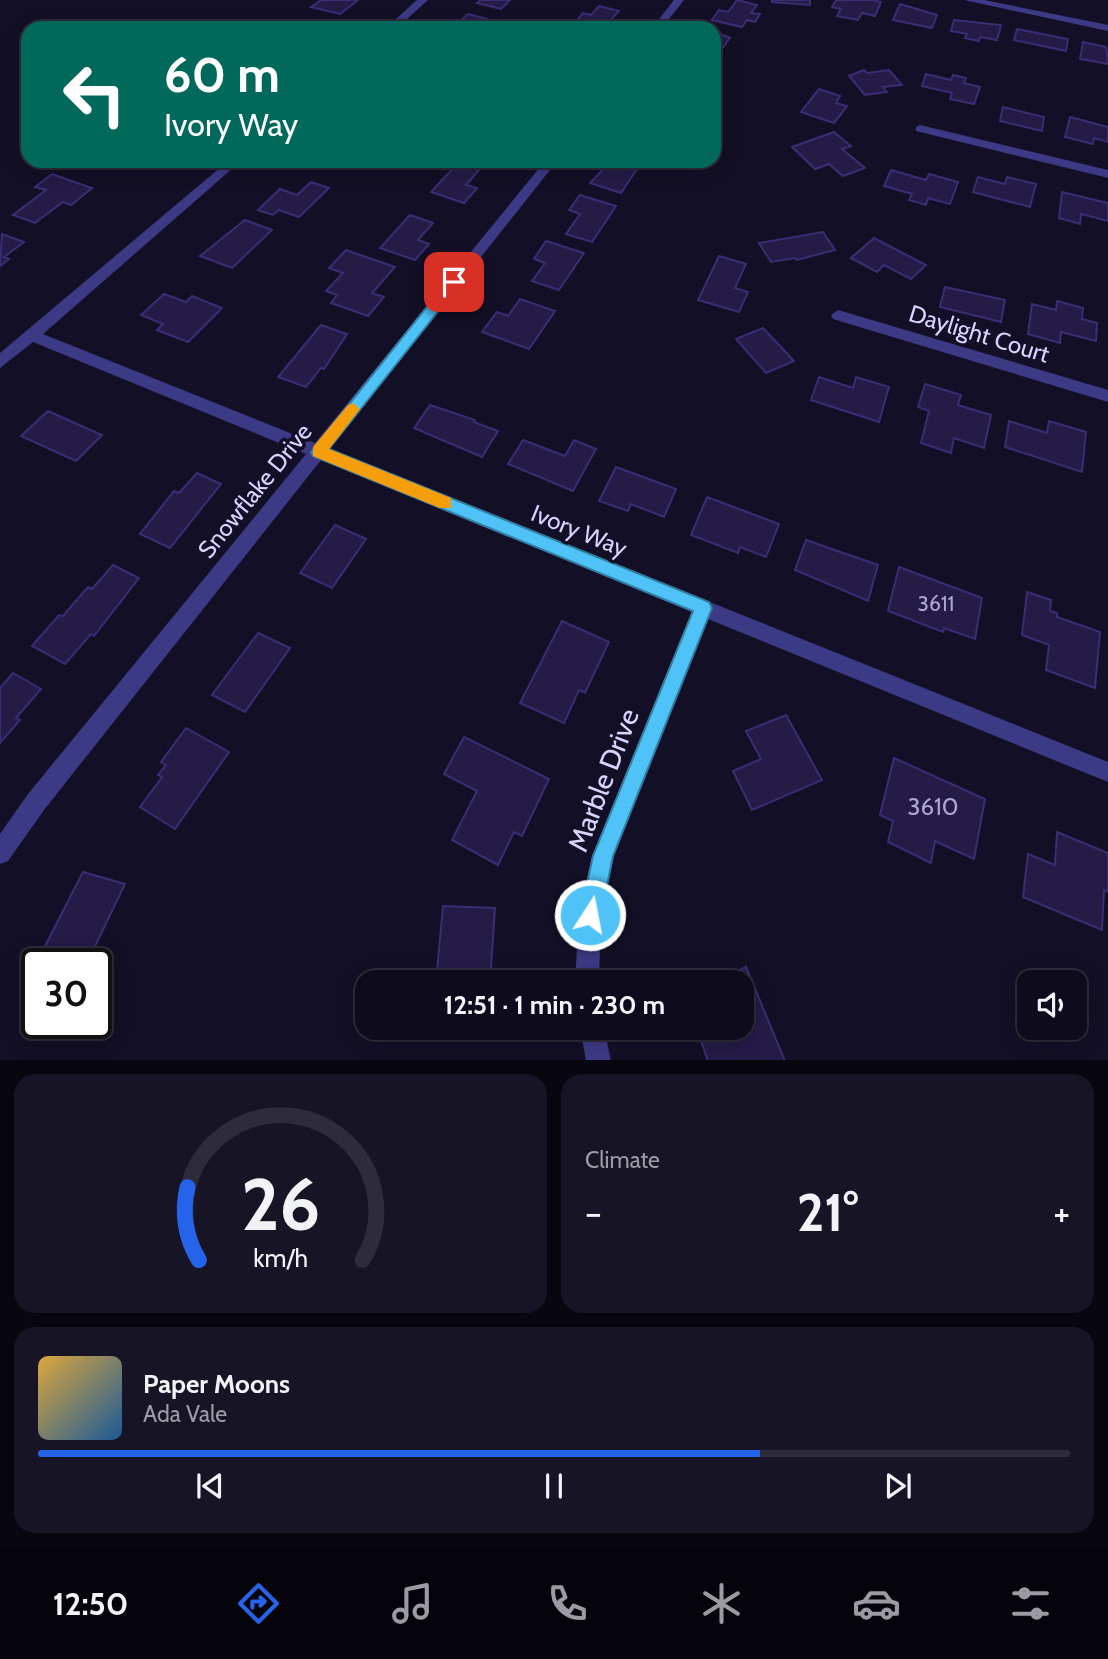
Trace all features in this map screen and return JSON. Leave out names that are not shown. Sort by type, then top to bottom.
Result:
[{"type":"street","points":[[399,21],[423,0]]},
{"type":"street","points":[[662,21],[679,0]]},
{"type":"street","points":[[969,0],[1108,28]]},
{"type":"street","points":[[920,129],[1108,174]]},
{"type":"street","points":[[0,362],[227,168]]},
{"type":"street","name":"Snowflake Drive","points":[[0,853],[36,802],[545,168]]},
{"type":"street","name":"Daylight Court","points":[[838,315],[1108,396]]},
{"type":"street","name":"Ivory Way","points":[[31,335],[1108,772]]},
{"type":"street","name":"Marble Drive","points":[[588,970],[590,915],[603,856],[703,608]]},
{"type":"street","points":[[595,1040],[599,1060]]},
{"type":"building","points":[[321,0],[358,0],[340,14],[311,7]]},
{"type":"building","points":[[481,0],[510,0],[501,9],[477,3]]},
{"type":"building","points":[[737,0],[757,5],[751,13],[760,14],[755,22],[747,20],[742,27],[712,20],[719,10],[728,12]]},
{"type":"building","points":[[810,0],[810,5],[772,2]]},
{"type":"building","points":[[836,0],[881,2],[875,16],[862,13],[858,20],[837,16],[841,9],[832,7]]},
{"type":"building","points":[[900,4],[937,15],[932,28],[893,20]]},
{"type":"building","points":[[599,6],[619,11],[610,21],[577,20],[583,13],[591,15]]},
{"type":"building","points":[[468,14],[487,19],[485,21],[460,21]]},
{"type":"building","points":[[954,20],[1001,25],[997,40],[980,37],[979,41],[965,38],[967,34],[951,31]]},
{"type":"building","points":[[1017,29],[1068,39],[1066,51],[1014,40]]},
{"type":"building","points":[[721,34],[730,38],[721,49]]},
{"type":"building","points":[[1083,42],[1106,47],[1108,64],[1080,59]]},
{"type":"building","points":[[864,70],[867,73],[889,70],[902,85],[883,87],[887,92],[865,95],[849,76]]},
{"type":"building","points":[[926,74],[951,80],[953,75],[966,78],[964,83],[980,87],[974,104],[950,99],[952,93],[922,86]]},
{"type":"building","points":[[819,89],[840,96],[836,103],[847,106],[834,123],[801,112]]},
{"type":"building","points":[[1003,107],[1044,117],[1042,131],[1000,121]]},
{"type":"building","points":[[1070,117],[1108,127],[1108,142],[1094,138],[1093,144],[1065,137]]},
{"type":"building","points":[[834,132],[851,146],[842,149],[865,168],[843,176],[829,164],[815,169],[792,147]]},
{"type":"building","points":[[453,168],[479,170],[466,185],[477,188],[464,203],[431,192]]},
{"type":"building","points":[[604,168],[638,168],[621,193],[590,183]]},
{"type":"building","points":[[891,170],[926,180],[929,174],[958,182],[950,204],[928,198],[926,205],[909,200],[912,194],[884,186]]},
{"type":"building","points":[[52,174],[92,188],[71,205],[63,202],[35,223],[13,215],[46,190],[35,187]]},
{"type":"building","points":[[978,177],[1005,184],[1007,177],[1036,184],[1030,207],[973,192]]},
{"type":"building","points":[[311,182],[329,188],[299,217],[279,210],[273,215],[258,210],[280,189],[297,195]]},
{"type":"building","points":[[1062,192],[1108,203],[1108,221],[1081,214],[1080,224],[1059,218]]},
{"type":"building","points":[[580,195],[616,206],[592,242],[566,234],[580,214],[569,210]]},
{"type":"building","points":[[410,215],[433,223],[418,240],[429,244],[415,260],[380,248]]},
{"type":"building","points":[[245,220],[272,230],[232,268],[200,256]]},
{"type":"building","points":[[823,232],[835,250],[797,260],[795,258],[771,262],[759,243]]},
{"type":"building","points":[[2,234],[24,242],[4,257],[9,259],[0,266]]},
{"type":"building","points":[[874,238],[926,265],[911,279],[884,265],[877,272],[851,258]]},
{"type":"building","points":[[546,241],[584,253],[559,290],[532,281],[545,263],[534,259]]},
{"type":"building","points":[[346,250],[395,267],[372,293],[384,297],[368,316],[331,303],[337,295],[326,291],[343,273],[329,268]]},
{"type":"building","points":[[719,256],[746,264],[735,288],[748,292],[739,312],[698,300]]},
{"type":"building","points":[[945,287],[1005,300],[1001,322],[940,307]]},
{"type":"building","points":[[164,294],[186,302],[192,296],[222,308],[188,342],[157,330],[163,324],[141,315]]},
{"type":"building","points":[[520,299],[555,311],[529,349],[482,332],[497,312],[508,316]]},
{"type":"building","points":[[1057,301],[1083,308],[1082,319],[1097,323],[1096,341],[1061,332],[1060,343],[1028,334],[1032,304],[1056,310]]},
{"type":"building","points":[[321,325],[347,334],[324,369],[321,368],[306,387],[278,377]]},
{"type":"building","points":[[763,328],[794,361],[766,373],[736,339]]},
{"type":"building","points":[[819,377],[853,388],[856,377],[889,387],[879,422],[811,400]]},
{"type":"building","points":[[925,384],[961,395],[958,405],[991,415],[984,448],[954,438],[951,453],[921,443],[929,411],[918,407]]},
{"type":"building","points":[[430,405],[498,431],[482,457],[414,428]]},
{"type":"building","points":[[48,411],[102,435],[76,461],[21,436]]},
{"type":"building","points":[[1009,421],[1047,433],[1049,421],[1086,432],[1082,472],[1005,447]]},
{"type":"building","points":[[523,440],[565,456],[574,440],[596,449],[573,491],[508,464]]},
{"type":"building","points":[[616,467],[676,489],[664,517],[631,504],[628,511],[599,501]]},
{"type":"building","points":[[197,473],[221,484],[170,548],[140,534],[174,491],[179,493]]},
{"type":"building","points":[[707,497],[779,524],[766,557],[740,547],[738,553],[691,535]]},
{"type":"building","points":[[335,525],[366,539],[332,588],[300,573]]},
{"type":"building","points":[[806,540],[878,565],[868,601],[795,570]]},
{"type":"building","points":[[113,565],[139,578],[94,636],[91,634],[65,664],[32,646],[59,615],[63,616],[88,587],[92,589]]},
{"type":"building","points":[[899,567],[982,598],[975,639],[944,628],[943,632],[888,611]]},
{"type":"building","points":[[1027,592],[1051,600],[1050,611],[1057,613],[1057,617],[1100,632],[1095,688],[1046,670],[1049,645],[1022,635]]},
{"type":"building","points":[[562,621],[609,642],[585,693],[579,690],[564,723],[520,703]]},
{"type":"building","points":[[258,633],[290,648],[245,712],[212,695]]},
{"type":"building","points":[[13,673],[41,689],[16,718],[20,720],[0,743],[0,688]]},
{"type":"building","points":[[786,715],[822,780],[752,810],[733,771],[761,759],[746,731]]},
{"type":"building","points":[[186,728],[229,752],[175,829],[140,807],[162,777],[158,775],[166,765],[161,762]]},
{"type":"building","points":[[464,737],[549,779],[522,836],[514,832],[498,865],[452,840],[477,791],[444,774]]},
{"type":"building","points":[[894,758],[985,799],[974,859],[935,841],[931,863],[888,842],[893,821],[880,815]]},
{"type":"building","points":[[1057,832],[1108,853],[1108,892],[1104,890],[1102,930],[1023,897],[1028,854],[1055,865]]},
{"type":"building","points":[[83,872],[125,884],[94,948],[44,948]]},
{"type":"building","points":[[443,906],[495,908],[491,970],[437,970]]},
{"type":"building","points":[[754,986],[785,1060],[708,1060],[701,1040],[754,1040]]},
{"type":"slow traffic","points":[[353,409],[319,452],[446,503]]},
{"type":"route","points":[[454,282],[319,452],[703,608],[603,856],[590,915]]}]
